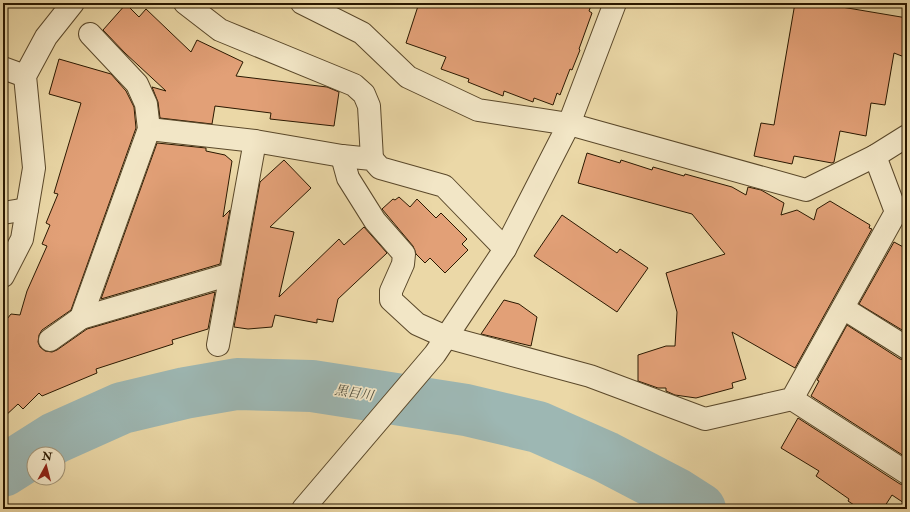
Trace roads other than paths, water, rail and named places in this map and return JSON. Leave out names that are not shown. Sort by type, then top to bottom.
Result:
[{"type":"street","points":[[3,276],[22,239],[34,168],[25,76],[46,37],[73,3]]},
{"type":"street","points":[[185,3],[220,30],[354,85],[364,94],[369,106],[372,159],[380,168],[444,186],[505,250]]},
{"type":"street","points":[[302,3],[362,32],[408,77],[478,110],[569,124],[806,190],[874,156],[907,136]]},
{"type":"street","points":[[303,509],[440,345],[505,250],[569,124],[615,3]]},
{"type":"street","points":[[81,318],[150,129],[146,104],[137,84],[90,34]]},
{"type":"street","points":[[3,68],[25,76]]},
{"type":"street","points":[[150,129],[255,141],[342,156],[372,159]]},
{"type":"street","points":[[218,345],[255,141]]},
{"type":"street","points":[[342,156],[348,178],[375,221],[404,254],[403,264],[391,291],[391,300],[440,345],[590,376],[705,419],[792,399],[907,473]]},
{"type":"street","points":[[792,399],[843,308],[901,210],[874,156]]},
{"type":"street","points":[[3,213],[27,209]]},
{"type":"street","points":[[50,340],[81,318],[231,274]]},
{"type":"street","points":[[843,308],[907,348]]},
{"type":"waterway","name":"黒目川","points":[[3,471],[55,438],[122,408],[185,393],[237,384],[312,386],[466,410],[538,427],[606,457],[675,493],[700,509]]}]
